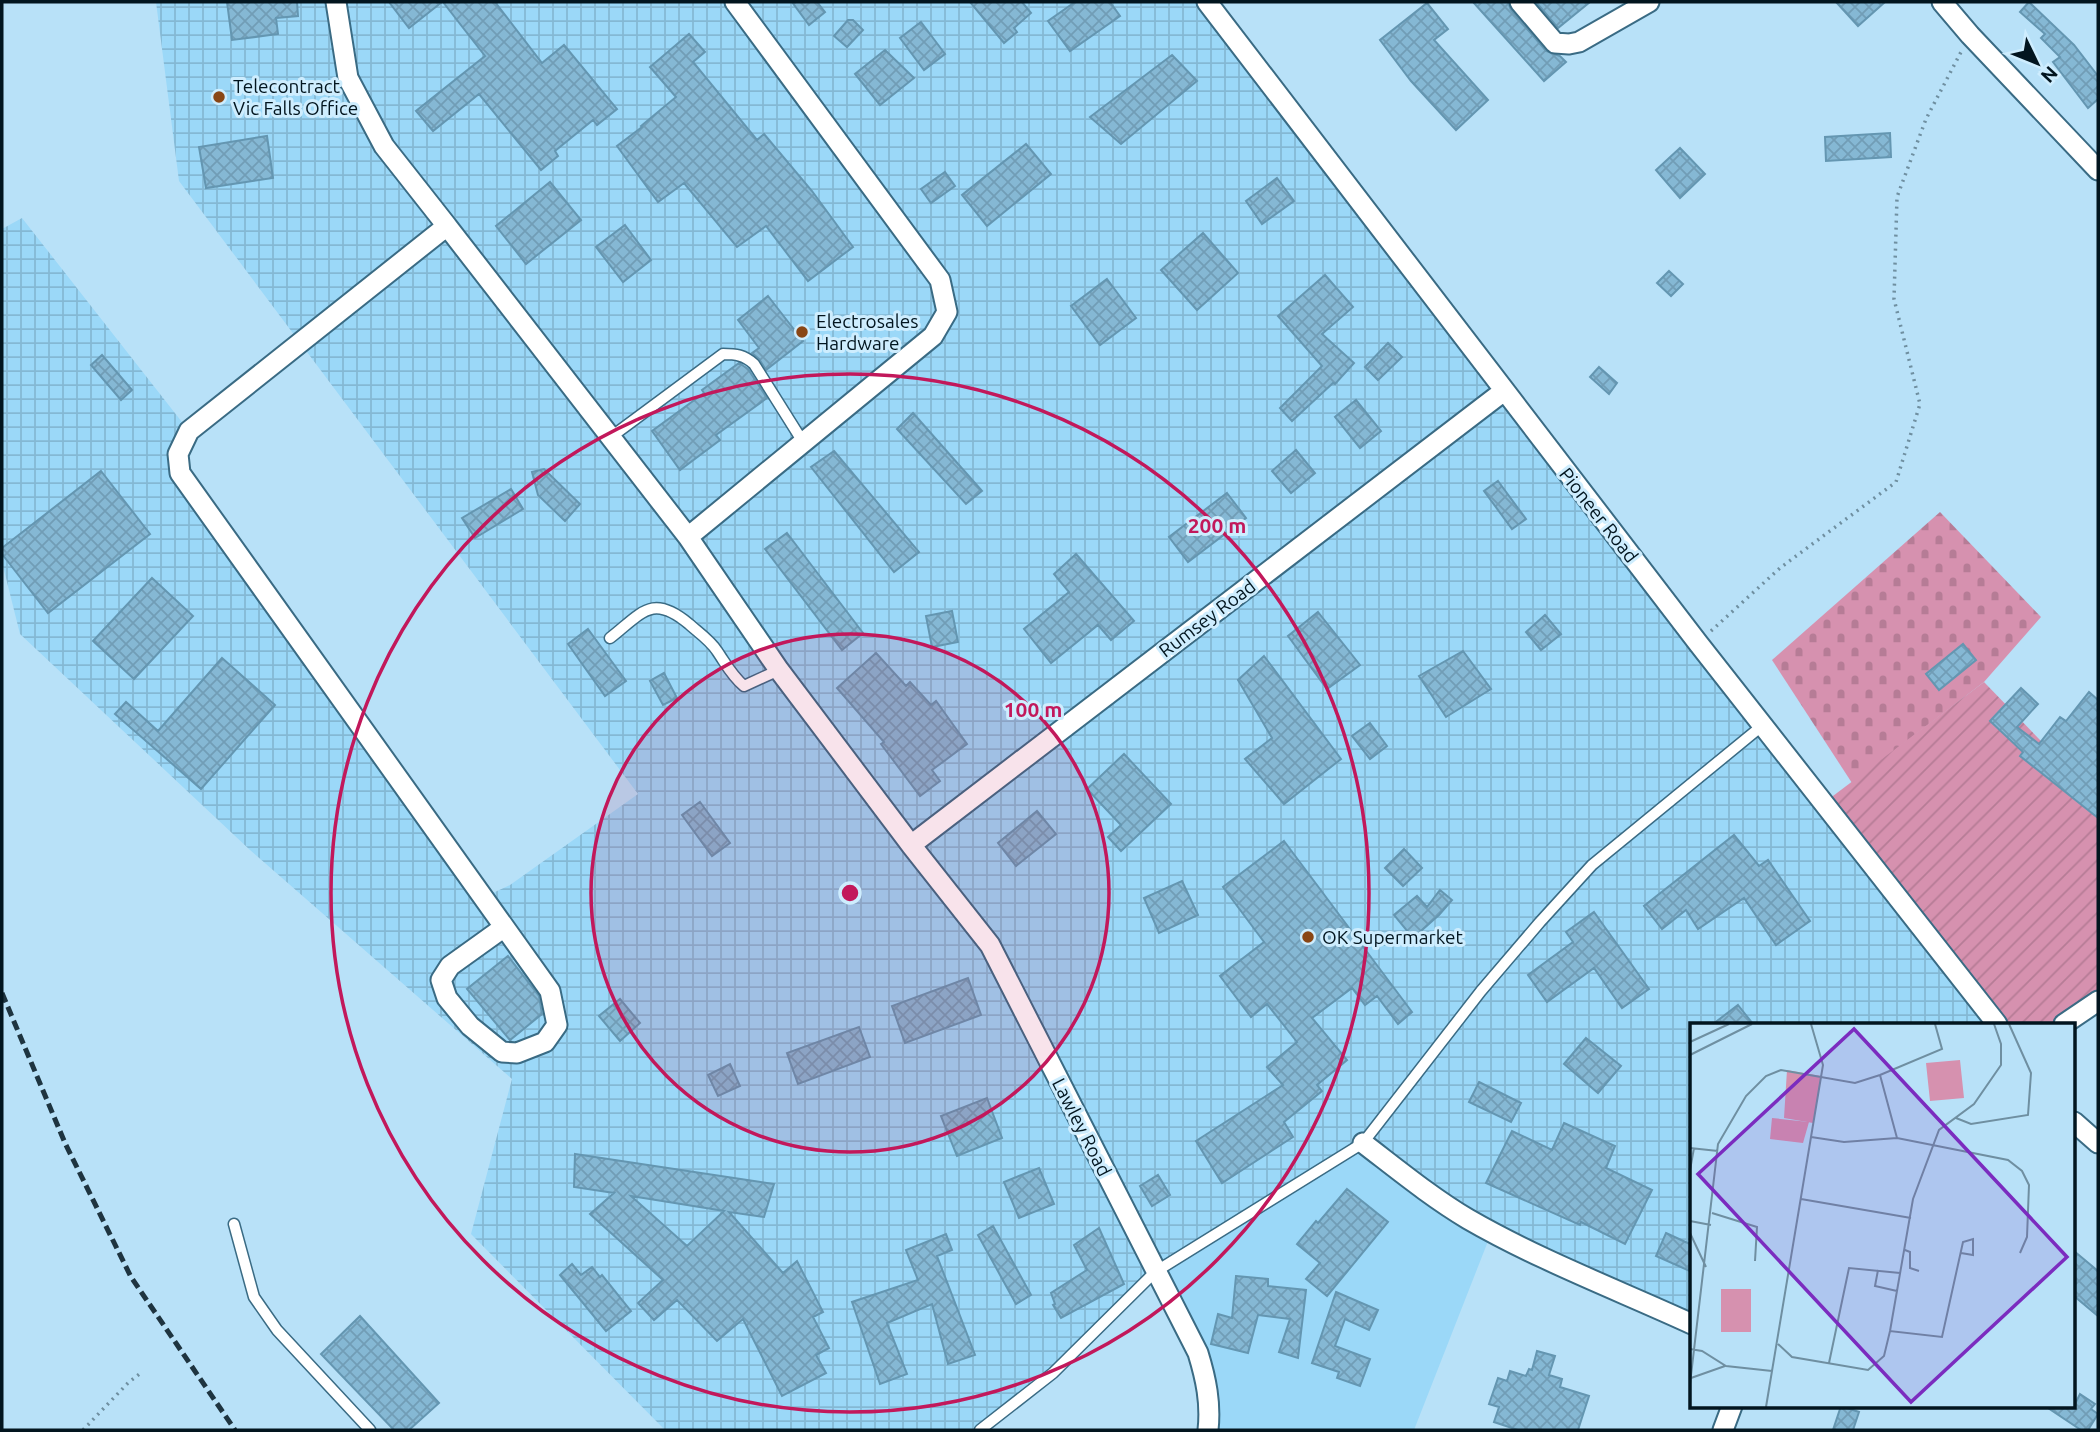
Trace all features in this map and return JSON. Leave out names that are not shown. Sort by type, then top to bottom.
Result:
[{"type":"street","name":"Lawley Road","points":[[336,2],[348,78],[384,146],[688,537],[779,670],[990,945],[1198,1353],[1208,1387],[1208,1430]]},
{"type":"street","points":[[688,537],[933,336],[947,312],[940,280],[734,2]]},
{"type":"street","name":"Pioneer Road","points":[[1207,2],[1698,643],[1996,1023]]},
{"type":"street","points":[[1520,2],[1555,43],[1569,44],[1579,42],[1650,2]]},
{"type":"street","points":[[1942,2],[2098,170]]},
{"type":"street","points":[[447,226],[190,431],[178,454],[180,473],[550,991],[557,1025],[545,1042],[517,1053],[502,1052],[470,1026],[447,998],[441,980],[450,966],[503,928]]},
{"type":"street","name":"Rumsey Road","points":[[911,845],[1504,391]]},
{"type":"street","points":[[2065,1023],[2098,1001]]},
{"type":"street","points":[[2076,1124],[2098,1143]]},
{"type":"street","points":[[1363,1143],[1468,1219],[1533,1252],[1690,1323]]},
{"type":"street","points":[[1723,1430],[1731,1408]]},
{"type":"lane","points":[[611,437],[723,354],[737,354],[747,357],[754,364],[803,442]]},
{"type":"lane","points":[[610,638],[646,610],[665,607],[716,649],[732,676],[744,686],[779,670]]},
{"type":"lane","points":[[980,1430],[1053,1373],[1155,1272],[1363,1143],[1481,991],[1592,865],[1763,725]]},
{"type":"lane","points":[[234,1223],[254,1297],[277,1330],[370,1430]]},
{"type":"path","points":[[1698,643],[1780,568],[1896,482],[1920,404],[1894,299],[1897,197],[1926,119],[1970,35]]},
{"type":"path","points":[[83,1430],[142,1372]]},
{"type":"shaded area","points":[[156,2],[1207,2],[1996,1023],[1690,1023],[1690,1323],[1533,1252],[1363,1143],[1155,1272],[1116,1312],[980,1430],[665,1430],[471,1234],[512,1079],[250,850],[20,634],[2,562],[2,229],[22,218],[189,431],[178,454],[482,898],[510,885],[638,794],[179,181]]},
{"type":"shaded area","points":[[1363,1143],[1492,1231],[1414,1430],[1208,1430],[1208,1387],[1155,1272]]},
{"type":"green space","points":[[1940,512],[2041,617],[1984,682],[1852,783],[1772,660]]},
{"type":"green space","points":[[1984,682],[2098,800],[2098,1001],[2065,1023],[1996,1023],[1825,802]]},
{"type":"building","points":[[227,2],[297,2],[298,16],[276,18],[278,34],[232,40]]},
{"type":"building","points":[[389,2],[442,2],[409,28]]},
{"type":"building","points":[[443,2],[495,2],[542,63],[564,45],[617,109],[597,125],[593,120],[555,151],[558,156],[541,170],[479,94],[433,131],[416,111],[485,56]]},
{"type":"building","points":[[792,2],[817,2],[825,12],[809,25]]},
{"type":"building","points":[[970,2],[1022,2],[1031,13],[1014,28],[1017,32],[1004,43]]},
{"type":"building","points":[[1075,2],[1110,2],[1120,16],[1070,51],[1048,21]]},
{"type":"building","points":[[1473,2],[1508,2],[1511,10],[1546,51],[1560,56],[1566,62],[1544,81]]},
{"type":"building","points":[[1536,2],[1590,2],[1558,28]]},
{"type":"building","points":[[1836,2],[1885,2],[1858,26]]},
{"type":"building","points":[[2029,2],[2074,45],[2098,76],[2098,99],[2088,108],[2053,62],[2060,57],[2041,38],[2045,34],[2020,12]]},
{"type":"building","points":[[1427,3],[1448,29],[1434,40],[1488,100],[1456,130],[1411,81],[1380,40]]},
{"type":"building","points":[[848,20],[853,20],[863,30],[847,47],[834,36]]},
{"type":"building","points":[[921,22],[945,54],[924,70],[900,38]]},
{"type":"building","points":[[689,34],[705,52],[693,62],[757,140],[764,134],[812,191],[853,247],[808,281],[766,226],[737,247],[684,183],[658,202],[617,146],[676,97],[650,67]]},
{"type":"building","points":[[885,50],[914,78],[880,105],[855,74]]},
{"type":"building","points":[[1172,55],[1197,81],[1121,144],[1090,117]]},
{"type":"building","points":[[1890,133],[1891,157],[1826,161],[1825,137]]},
{"type":"building","points":[[267,136],[273,178],[206,188],[199,147]]},
{"type":"building","points":[[1026,144],[1051,174],[987,226],[962,195]]},
{"type":"building","points":[[1680,148],[1705,174],[1680,198],[1656,170]]},
{"type":"building","points":[[945,172],[955,186],[931,203],[921,189]]},
{"type":"building","points":[[1277,178],[1294,201],[1262,224],[1246,201]]},
{"type":"building","points":[[550,182],[581,220],[526,264],[496,226]]},
{"type":"building","points":[[625,225],[651,260],[623,282],[596,247]]},
{"type":"building","points":[[1203,233],[1238,273],[1197,310],[1161,270]]},
{"type":"building","points":[[1669,271],[1683,284],[1671,296],[1657,283]]},
{"type":"building","points":[[1325,275],[1353,307],[1322,334],[1354,363],[1335,384],[1292,421],[1280,408],[1322,366],[1278,316]]},
{"type":"building","points":[[1107,279],[1136,318],[1100,345],[1071,306]]},
{"type":"building","points":[[768,296],[803,341],[766,370],[752,353],[759,348],[738,320]]},
{"type":"building","points":[[1388,343],[1402,357],[1378,380],[1365,367]]},
{"type":"building","points":[[102,355],[132,390],[121,400],[91,365]]},
{"type":"building","points":[[739,363],[748,369],[767,398],[716,435],[720,440],[680,470],[652,431]]},
{"type":"building","points":[[1599,367],[1617,383],[1609,394],[1590,377]]},
{"type":"building","points":[[1356,400],[1381,431],[1360,448],[1335,417]]},
{"type":"building","points":[[913,413],[982,491],[966,504],[897,429]]},
{"type":"building","points":[[1296,450],[1315,473],[1291,493],[1272,471]]},
{"type":"building","points":[[834,451],[919,552],[894,572],[811,467]]},
{"type":"building","points":[[544,469],[580,504],[565,521],[538,495],[532,472]]},
{"type":"building","points":[[101,471],[150,534],[48,613],[2,554],[2,548]]},
{"type":"building","points":[[1498,481],[1526,519],[1512,529],[1484,491]]},
{"type":"building","points":[[511,489],[523,509],[475,538],[462,518]]},
{"type":"building","points":[[1227,493],[1246,518],[1188,562],[1169,537]]},
{"type":"building","points":[[787,533],[863,633],[842,650],[765,549]]},
{"type":"building","points":[[1076,554],[1134,621],[1111,640],[1098,625],[1051,663],[1024,629],[1069,592],[1054,574]]},
{"type":"building","points":[[152,578],[193,616],[134,679],[93,641]]},
{"type":"building","points":[[952,611],[958,642],[932,647],[926,616]]},
{"type":"building","points":[[1318,612],[1360,665],[1327,689],[1288,636]]},
{"type":"building","points":[[1545,615],[1561,634],[1541,650],[1526,632]]},
{"type":"building","points":[[588,629],[626,681],[605,696],[568,644]]},
{"type":"building","points":[[1963,644],[1976,660],[1939,690],[1926,674]]},
{"type":"building","points":[[1463,651],[1491,689],[1446,717],[1419,676]]},
{"type":"building","points":[[876,653],[906,686],[910,682],[931,705],[936,701],[967,744],[932,770],[940,781],[920,796],[881,744],[884,742],[837,688]]},
{"type":"building","points":[[1264,656],[1341,759],[1284,804],[1245,759],[1272,738],[1238,680]]},
{"type":"building","points":[[222,658],[275,705],[201,789],[115,714],[126,702],[158,731]]},
{"type":"building","points":[[664,673],[677,698],[663,705],[650,681]]},
{"type":"building","points":[[2021,688],[2038,704],[2017,727],[2039,744],[2060,717],[2066,721],[2089,692],[2098,700],[2098,818],[2020,756],[2023,752],[1990,721]]},
{"type":"building","points":[[1370,723],[1387,746],[1370,759],[1352,736]]},
{"type":"building","points":[[1124,754],[1171,804],[1121,851],[1108,837],[1121,825],[1087,789]]},
{"type":"building","points":[[700,802],[730,843],[712,856],[682,815]]},
{"type":"building","points":[[1037,811],[1056,834],[1016,866],[998,843]]},
{"type":"building","points":[[1734,835],[1759,866],[1768,860],[1810,921],[1776,945],[1744,898],[1698,929],[1686,910],[1662,929],[1644,906]]},
{"type":"building","points":[[1284,841],[1412,1012],[1398,1024],[1377,996],[1365,1005],[1352,988],[1312,1018],[1347,1060],[1317,1085],[1322,1091],[1284,1122],[1293,1137],[1222,1183],[1196,1141],[1283,1085],[1267,1067],[1297,1042],[1267,1004],[1251,1017],[1220,976],[1264,942],[1223,887]]},
{"type":"building","points":[[1404,849],[1422,868],[1403,886],[1385,868]]},
{"type":"building","points":[[1182,881],[1198,915],[1159,933],[1144,898]]},
{"type":"building","points":[[1440,890],[1452,900],[1413,938],[1394,915],[1417,896],[1427,907]]},
{"type":"building","points":[[1594,912],[1649,989],[1622,1008],[1594,968],[1547,1002],[1528,975],[1573,942],[1566,932]]},
{"type":"building","points":[[508,956],[539,996],[542,1014],[510,1040],[467,989]]},
{"type":"building","points":[[968,978],[981,1015],[905,1043],[892,1006]]},
{"type":"building","points":[[620,999],[640,1023],[620,1041],[599,1016]]},
{"type":"building","points":[[1738,1005],[1752,1023],[1714,1023]]},
{"type":"building","points":[[859,1027],[870,1057],[798,1084],[787,1053]]},
{"type":"building","points":[[1586,1038],[1621,1066],[1598,1093],[1564,1064]]},
{"type":"building","points":[[730,1064],[740,1086],[718,1096],[708,1075]]},
{"type":"building","points":[[1479,1082],[1521,1103],[1511,1122],[1469,1102]]},
{"type":"building","points":[[987,1098],[1002,1138],[957,1156],[941,1116]]},
{"type":"building","points":[[1564,1123],[1615,1146],[1606,1168],[1652,1190],[1625,1244],[1581,1222],[1580,1225],[1486,1183],[1512,1131],[1552,1150]]},
{"type":"building","points":[[575,1154],[774,1184],[764,1217],[729,1212],[783,1273],[797,1261],[823,1312],[813,1317],[829,1348],[816,1355],[826,1373],[782,1396],[743,1319],[717,1341],[677,1300],[654,1320],[638,1303],[663,1280],[590,1214],[614,1193],[574,1187]],"holes":[[[631,1196],[724,1211],[687,1246]]]},
{"type":"building","points":[[1039,1168],[1054,1204],[1019,1218],[1004,1182]]},
{"type":"building","points":[[1158,1175],[1170,1195],[1152,1206],[1140,1186]]},
{"type":"building","points":[[1347,1189],[1388,1222],[1327,1296],[1306,1279],[1320,1263],[1297,1244]]},
{"type":"building","points":[[993,1226],[1031,1295],[1016,1304],[978,1235]]},
{"type":"building","points":[[1099,1228],[1124,1284],[1061,1318],[1053,1305],[1055,1304],[1051,1293],[1087,1270],[1074,1245]]},
{"type":"building","points":[[1666,1233],[1690,1244],[1690,1271],[1656,1256]]},
{"type":"building","points":[[946,1234],[952,1250],[937,1256],[975,1355],[948,1364],[932,1304],[887,1323],[907,1374],[880,1384],[852,1302],[918,1280],[906,1250]]},
{"type":"building","points":[[2076,1253],[2098,1271],[2098,1316],[2076,1298]]},
{"type":"building","points":[[572,1264],[581,1275],[592,1267],[600,1277],[602,1275],[631,1311],[606,1331],[560,1275]]},
{"type":"building","points":[[1236,1276],[1268,1279],[1268,1286],[1306,1290],[1298,1358],[1279,1352],[1290,1319],[1258,1315],[1248,1353],[1211,1344],[1218,1314],[1232,1318]]},
{"type":"building","points":[[1336,1292],[1378,1310],[1369,1330],[1345,1319],[1335,1346],[1370,1359],[1360,1386],[1337,1378],[1339,1372],[1312,1363]]},
{"type":"building","points":[[360,1316],[439,1403],[409,1430],[394,1430],[321,1354]]},
{"type":"building","points":[[1537,1351],[1555,1356],[1549,1375],[1562,1379],[1560,1387],[1589,1396],[1578,1430],[1518,1430],[1494,1422],[1499,1407],[1489,1404],[1498,1378],[1507,1381],[1510,1371],[1526,1376],[1529,1369],[1532,1370]]},
{"type":"building","points":[[2080,1394],[2095,1404],[2091,1409],[2098,1414],[2088,1430],[2081,1430],[2048,1408],[2076,1408]]},
{"type":"building","points":[[1840,1408],[1859,1412],[1853,1430],[1833,1430]]},
{"type":"railway","points":[[2,993],[65,1143],[131,1277],[235,1430]]},
{"type":"place","name":"Telecontract Vic Falls Office","points":[[219,97]]},
{"type":"place","name":"Electrosales Hardware","points":[[802,332]]},
{"type":"place","name":"OK Supermarket","points":[[1308,937]]}]
